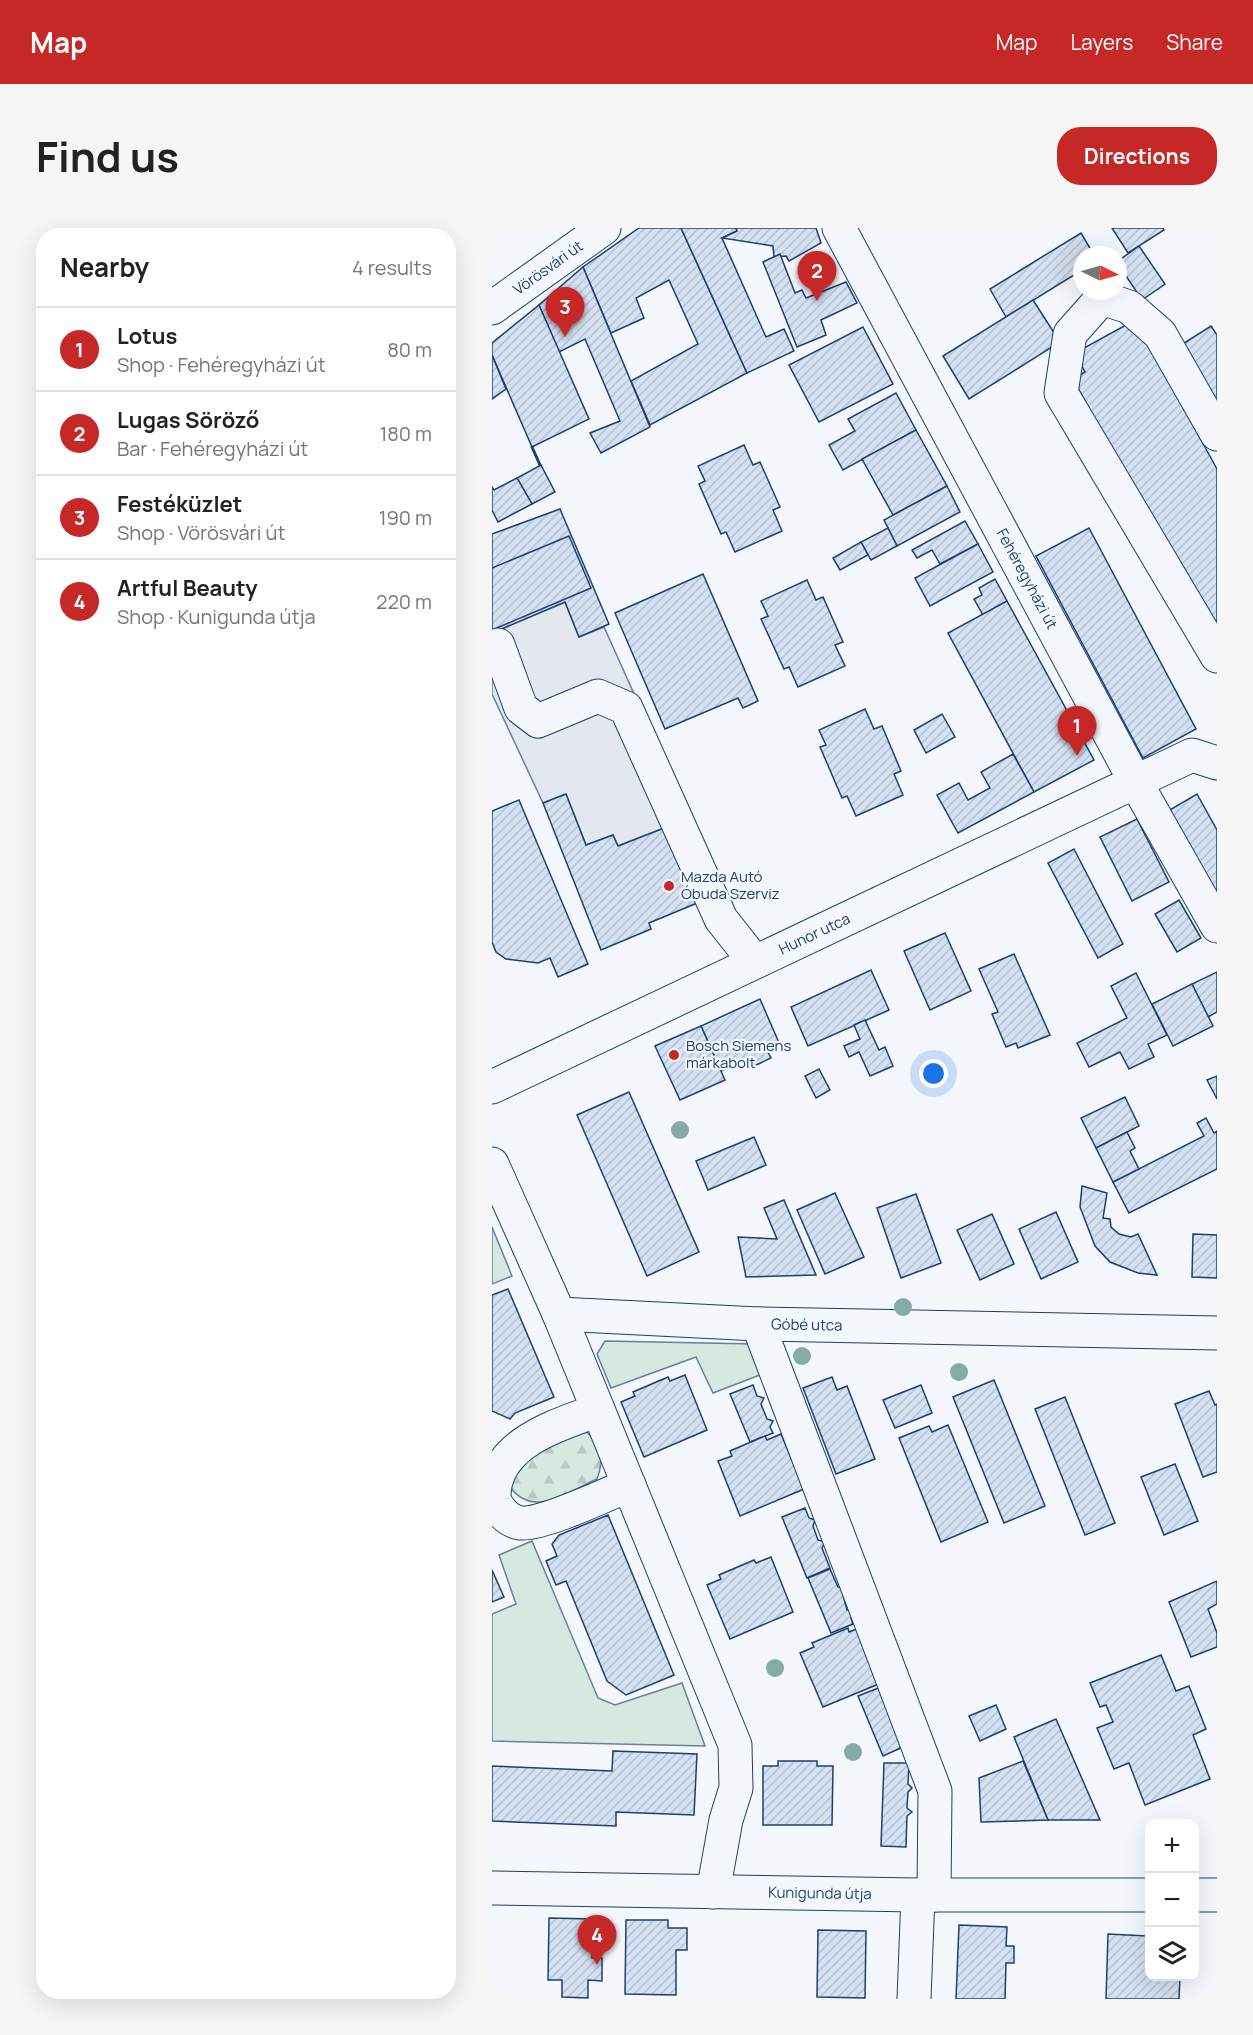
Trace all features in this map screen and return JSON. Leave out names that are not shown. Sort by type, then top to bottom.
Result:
[{"type":"street","name":"Vörösvári út","points":[[492,308],[604,228]]},
{"type":"street","name":"Fehéregyházi út","points":[[839,228],[1135,781],[1217,926]]},
{"type":"street","points":[[1217,434],[1160,334],[1130,307],[1102,298],[1070,334],[1061,393],[1217,656]]},
{"type":"street","points":[[498,645],[521,708],[538,721],[598,696],[626,708],[720,919],[754,962]]},
{"type":"street","name":"Hunor utca","points":[[492,1087],[1192,755],[1217,763]]},
{"type":"street","points":[[492,1164],[559,1314],[735,1745],[736,1788],[726,1820],[713,1892]]},
{"type":"street","name":"Góbé utca","points":[[559,1314],[758,1324],[1217,1333]]},
{"type":"street","points":[[758,1324],[935,1791],[914,1999]]},
{"type":"street","points":[[598,1410],[522,1439],[510,1448],[494,1472],[493,1500],[513,1521],[531,1522],[629,1485]]},
{"type":"street","name":"Kunigunda útja","points":[[492,1888],[926,1895],[1145,1895]]},
{"type":"street","points":[[1199,1895],[1217,1895]]},
{"type":"green space","points":[[492,1227],[512,1276],[492,1284]]},
{"type":"green space","points":[[605,1341],[754,1344],[765,1373],[713,1393],[696,1357],[611,1388],[597,1354]]},
{"type":"green space","points":[[585,1430],[600,1453],[601,1465],[597,1479],[562,1496],[539,1502],[528,1501],[518,1495],[509,1485],[514,1454]]},
{"type":"green space","points":[[532,1541],[598,1698],[615,1705],[682,1683],[705,1746],[492,1741],[492,1614],[516,1604],[499,1555]]},
{"type":"shaded area","points":[[565,602],[579,637],[604,627],[690,818],[618,846],[613,835],[586,845],[566,794],[543,803],[492,694],[492,633]]},
{"type":"building","points":[[639,228],[681,228],[747,373],[650,425],[631,381],[698,344],[669,280],[636,298],[644,318],[611,333],[583,267]]},
{"type":"building","points":[[681,228],[736,228],[737,231],[722,238],[766,337],[784,329],[794,351],[747,373]]},
{"type":"building","points":[[736,228],[816,228],[821,243],[789,261],[786,256],[774,257],[773,246],[722,238],[737,231]]},
{"type":"building","points":[[1112,228],[1163,228],[1164,230],[1128,253],[1127,246],[1124,246]]},
{"type":"building","points":[[1081,233],[1089,246],[1073,246],[1073,276],[1006,317],[990,289]]},
{"type":"building","points":[[1139,246],[1165,284],[1142,300],[1127,278],[1127,255]]},
{"type":"building","points":[[780,254],[795,293],[802,290],[806,298],[846,282],[857,303],[821,320],[826,335],[797,347],[763,262]]},
{"type":"building","points":[[583,267],[650,427],[601,453],[590,433],[620,421],[585,339],[559,352],[539,305]]},
{"type":"building","points":[[1033,300],[1060,342],[969,399],[943,356]]},
{"type":"building","points":[[539,305],[589,419],[532,447],[492,355],[492,343]]},
{"type":"building","points":[[1135,320],[1217,469],[1217,640],[1073,379],[1085,372],[1075,353]]},
{"type":"building","points":[[1211,326],[1217,335],[1217,402],[1181,345]]},
{"type":"building","points":[[863,327],[893,384],[819,422],[789,365]]},
{"type":"building","points":[[492,355],[506,389],[492,399]]},
{"type":"building","points":[[896,393],[916,430],[843,470],[829,445],[855,431],[848,419]]},
{"type":"building","points":[[916,430],[947,486],[893,515],[862,459]]},
{"type":"building","points":[[744,445],[753,465],[760,462],[780,507],[773,510],[782,531],[735,552],[726,532],[721,534],[699,484],[705,481],[698,466]]},
{"type":"building","points":[[541,465],[555,492],[532,504],[517,478]]},
{"type":"building","points":[[517,478],[532,504],[498,522],[492,510],[492,487],[494,490]]},
{"type":"building","points":[[947,486],[960,512],[897,546],[884,520]]},
{"type":"building","points":[[560,509],[609,624],[579,637],[565,602],[492,633],[492,534]]},
{"type":"building","points":[[965,521],[978,544],[940,564],[932,550],[917,558],[912,550]]},
{"type":"building","points":[[888,528],[897,546],[871,560],[861,542]]},
{"type":"building","points":[[1089,528],[1196,729],[1143,758],[1036,556]]},
{"type":"building","points":[[569,536],[591,588],[492,630],[492,568]]},
{"type":"building","points":[[861,542],[868,555],[840,570],[833,558]]},
{"type":"building","points":[[978,544],[993,572],[930,606],[915,578]]},
{"type":"building","points":[[703,574],[758,701],[743,708],[738,698],[665,729],[615,613]]},
{"type":"building","points":[[995,579],[1007,601],[983,615],[974,599],[982,595],[979,588]]},
{"type":"building","points":[[807,580],[816,600],[823,597],[843,642],[835,645],[845,666],[798,687],[789,667],[784,669],[761,619],[768,616],[761,601]]},
{"type":"building","points":[[1007,601],[1094,760],[1034,792],[948,633]]},
{"type":"building","points":[[865,709],[874,729],[882,726],[901,771],[894,774],[903,795],[856,816],[847,796],[842,798],[820,747],[826,745],[819,730]]},
{"type":"building","points":[[942,714],[955,737],[926,753],[914,730]]},
{"type":"building","points":[[1013,754],[1034,792],[958,833],[937,795],[959,783],[968,800],[990,788],[981,772]]},
{"type":"building","points":[[566,794],[586,845],[613,835],[618,846],[672,825],[702,901],[649,923],[651,929],[601,950],[543,803]]},
{"type":"building","points":[[1197,794],[1217,830],[1217,900],[1168,811]]},
{"type":"building","points":[[519,800],[588,964],[558,977],[550,958],[538,963],[506,959],[496,952],[492,942],[492,811]]},
{"type":"building","points":[[1137,819],[1169,882],[1132,901],[1100,837]]},
{"type":"building","points":[[1074,849],[1123,944],[1098,958],[1048,863]]},
{"type":"building","points":[[1179,900],[1201,938],[1177,952],[1155,914]]},
{"type":"building","points":[[945,933],[971,991],[930,1010],[904,951]]},
{"type":"building","points":[[1014,954],[1050,1035],[1018,1048],[1016,1043],[1006,1047],[992,1014],[998,1012],[979,969]]},
{"type":"building","points":[[871,970],[889,1010],[808,1046],[791,1007]]},
{"type":"building","points":[[1217,972],[1217,1012],[1208,1017],[1192,984]]},
{"type":"building","points":[[1136,973],[1167,1035],[1148,1044],[1154,1057],[1129,1069],[1120,1052],[1089,1067],[1077,1043],[1127,1018],[1111,986]]},
{"type":"building","points":[[1192,984],[1213,1026],[1173,1046],[1152,1004]]},
{"type":"building","points":[[760,999],[780,1045],[767,1050],[771,1058],[752,1067],[748,1059],[721,1071],[701,1026]]},
{"type":"building","points":[[865,1020],[879,1050],[885,1047],[893,1066],[870,1076],[859,1052],[849,1057],[844,1046],[860,1039],[854,1025]]},
{"type":"building","points":[[701,1026],[725,1080],[680,1100],[655,1046]]},
{"type":"building","points":[[819,1069],[830,1090],[816,1098],[805,1076]]},
{"type":"building","points":[[1217,1076],[1217,1099],[1207,1080]]},
{"type":"building","points":[[629,1092],[699,1252],[647,1276],[577,1115]]},
{"type":"building","points":[[1125,1097],[1139,1126],[1096,1148],[1081,1118]]},
{"type":"building","points":[[1206,1118],[1214,1133],[1217,1131],[1217,1169],[1129,1213],[1113,1182],[1204,1136],[1197,1123]]},
{"type":"building","points":[[1127,1132],[1135,1148],[1130,1151],[1139,1169],[1113,1182],[1096,1148]]},
{"type":"building","points":[[754,1137],[766,1165],[708,1190],[696,1161]]},
{"type":"building","points":[[1082,1186],[1107,1193],[1103,1218],[1110,1219],[1111,1227],[1119,1234],[1131,1237],[1138,1234],[1157,1275],[1138,1273],[1110,1262],[1095,1246],[1080,1207]]},
{"type":"building","points":[[835,1193],[864,1257],[825,1274],[797,1210]]},
{"type":"building","points":[[916,1194],[941,1263],[901,1278],[877,1208]]},
{"type":"building","points":[[784,1200],[816,1275],[746,1277],[738,1237],[777,1239],[764,1208]]},
{"type":"building","points":[[1056,1212],[1078,1262],[1041,1279],[1019,1229]]},
{"type":"building","points":[[992,1214],[1014,1264],[980,1280],[957,1230]]},
{"type":"building","points":[[1193,1234],[1217,1235],[1217,1278],[1192,1277]]},
{"type":"building","points":[[508,1289],[554,1397],[515,1413],[510,1419],[492,1411],[492,1295]]},
{"type":"building","points":[[685,1375],[707,1430],[644,1457],[621,1402],[635,1396],[633,1392],[668,1377],[670,1381]]},
{"type":"building","points":[[832,1377],[837,1390],[847,1386],[875,1459],[836,1474],[803,1388]]},
{"type":"building","points":[[994,1380],[1045,1506],[1004,1523],[953,1397]]},
{"type":"building","points":[[753,1385],[757,1396],[764,1398],[761,1404],[767,1419],[773,1421],[770,1427],[773,1433],[750,1442],[730,1394]]},
{"type":"building","points":[[921,1385],[932,1413],[895,1428],[883,1400]]},
{"type":"building","points":[[1209,1391],[1215,1405],[1217,1404],[1217,1472],[1203,1477],[1175,1404]]},
{"type":"building","points":[[1065,1397],[1115,1523],[1085,1535],[1035,1409]]},
{"type":"building","points":[[948,1425],[988,1522],[941,1542],[899,1438],[929,1426],[932,1432]]},
{"type":"building","points":[[781,1434],[804,1489],[740,1516],[718,1461],[732,1456],[730,1451],[765,1436],[767,1440]]},
{"type":"building","points":[[1175,1464],[1198,1521],[1164,1535],[1141,1477]]},
{"type":"building","points":[[805,1508],[809,1518],[815,1520],[813,1526],[818,1540],[825,1542],[822,1548],[830,1568],[807,1578],[782,1517]]},
{"type":"building","points":[[608,1515],[674,1675],[626,1695],[607,1681],[566,1581],[556,1585],[546,1561],[557,1556],[552,1544],[559,1535]]},
{"type":"building","points":[[771,1557],[793,1612],[730,1639],[707,1585],[721,1579],[719,1575],[754,1560],[756,1563]]},
{"type":"building","points":[[830,1569],[838,1587],[841,1587],[847,1610],[850,1609],[853,1616],[851,1618],[853,1624],[831,1633],[808,1578]]},
{"type":"building","points":[[492,1570],[504,1597],[492,1602]]},
{"type":"building","points":[[1217,1581],[1217,1604],[1208,1609],[1217,1633],[1217,1647],[1191,1657],[1169,1602]]},
{"type":"building","points":[[864,1626],[886,1681],[823,1707],[800,1653],[814,1647],[812,1643],[848,1628],[849,1632]]},
{"type":"building","points":[[1161,1655],[1176,1691],[1189,1686],[1206,1729],[1193,1735],[1210,1779],[1145,1805],[1129,1763],[1114,1769],[1097,1728],[1113,1722],[1106,1705],[1100,1707],[1090,1683]]},
{"type":"building","points":[[881,1687],[905,1746],[883,1756],[858,1696]]},
{"type":"building","points":[[996,1705],[1006,1729],[980,1741],[969,1716]]},
{"type":"building","points":[[1056,1719],[1100,1820],[1048,1820],[1014,1737]]},
{"type":"building","points":[[613,1751],[697,1754],[694,1815],[616,1812],[616,1826],[492,1821],[492,1766],[612,1771]]},
{"type":"building","points":[[778,1761],[817,1761],[817,1766],[833,1766],[832,1825],[763,1825],[763,1766],[778,1766]]},
{"type":"building","points":[[1023,1761],[1048,1820],[981,1822],[979,1778]]},
{"type":"building","points":[[884,1763],[909,1763],[908,1784],[912,1788],[908,1792],[907,1808],[912,1812],[907,1816],[906,1847],[881,1846]]},
{"type":"building","points":[[549,1918],[592,1919],[592,1958],[602,1958],[602,1981],[588,1980],[588,1998],[562,1997],[562,1980],[548,1980]]},
{"type":"building","points":[[626,1920],[668,1920],[668,1928],[687,1928],[687,1950],[676,1950],[676,1995],[625,1994]]},
{"type":"building","points":[[959,1925],[1007,1927],[1006,1946],[1014,1946],[1014,1963],[1006,1963],[1005,1999],[956,1999]]},
{"type":"building","points":[[818,1930],[866,1931],[865,1998],[817,1997]]},
{"type":"building","points":[[1108,1934],[1145,1936],[1145,1981],[1180,1981],[1179,1999],[1106,1999]]},
{"type":"wall","points":[[532,447],[540,465]]},
{"type":"place","name":"Lugas Söröző","points":[[817,301]]},
{"type":"place","name":"Festéküzlet","points":[[565,337]]},
{"type":"place","name":"Lotus","points":[[1077,756]]},
{"type":"place","name":"Mazda Autó Óbuda Szerviz","points":[[669,886]]},
{"type":"place","name":"Bosch Siemens márkabolt","points":[[674,1055]]},
{"type":"place","name":"Artful Beauty","points":[[597,1965]]}]
